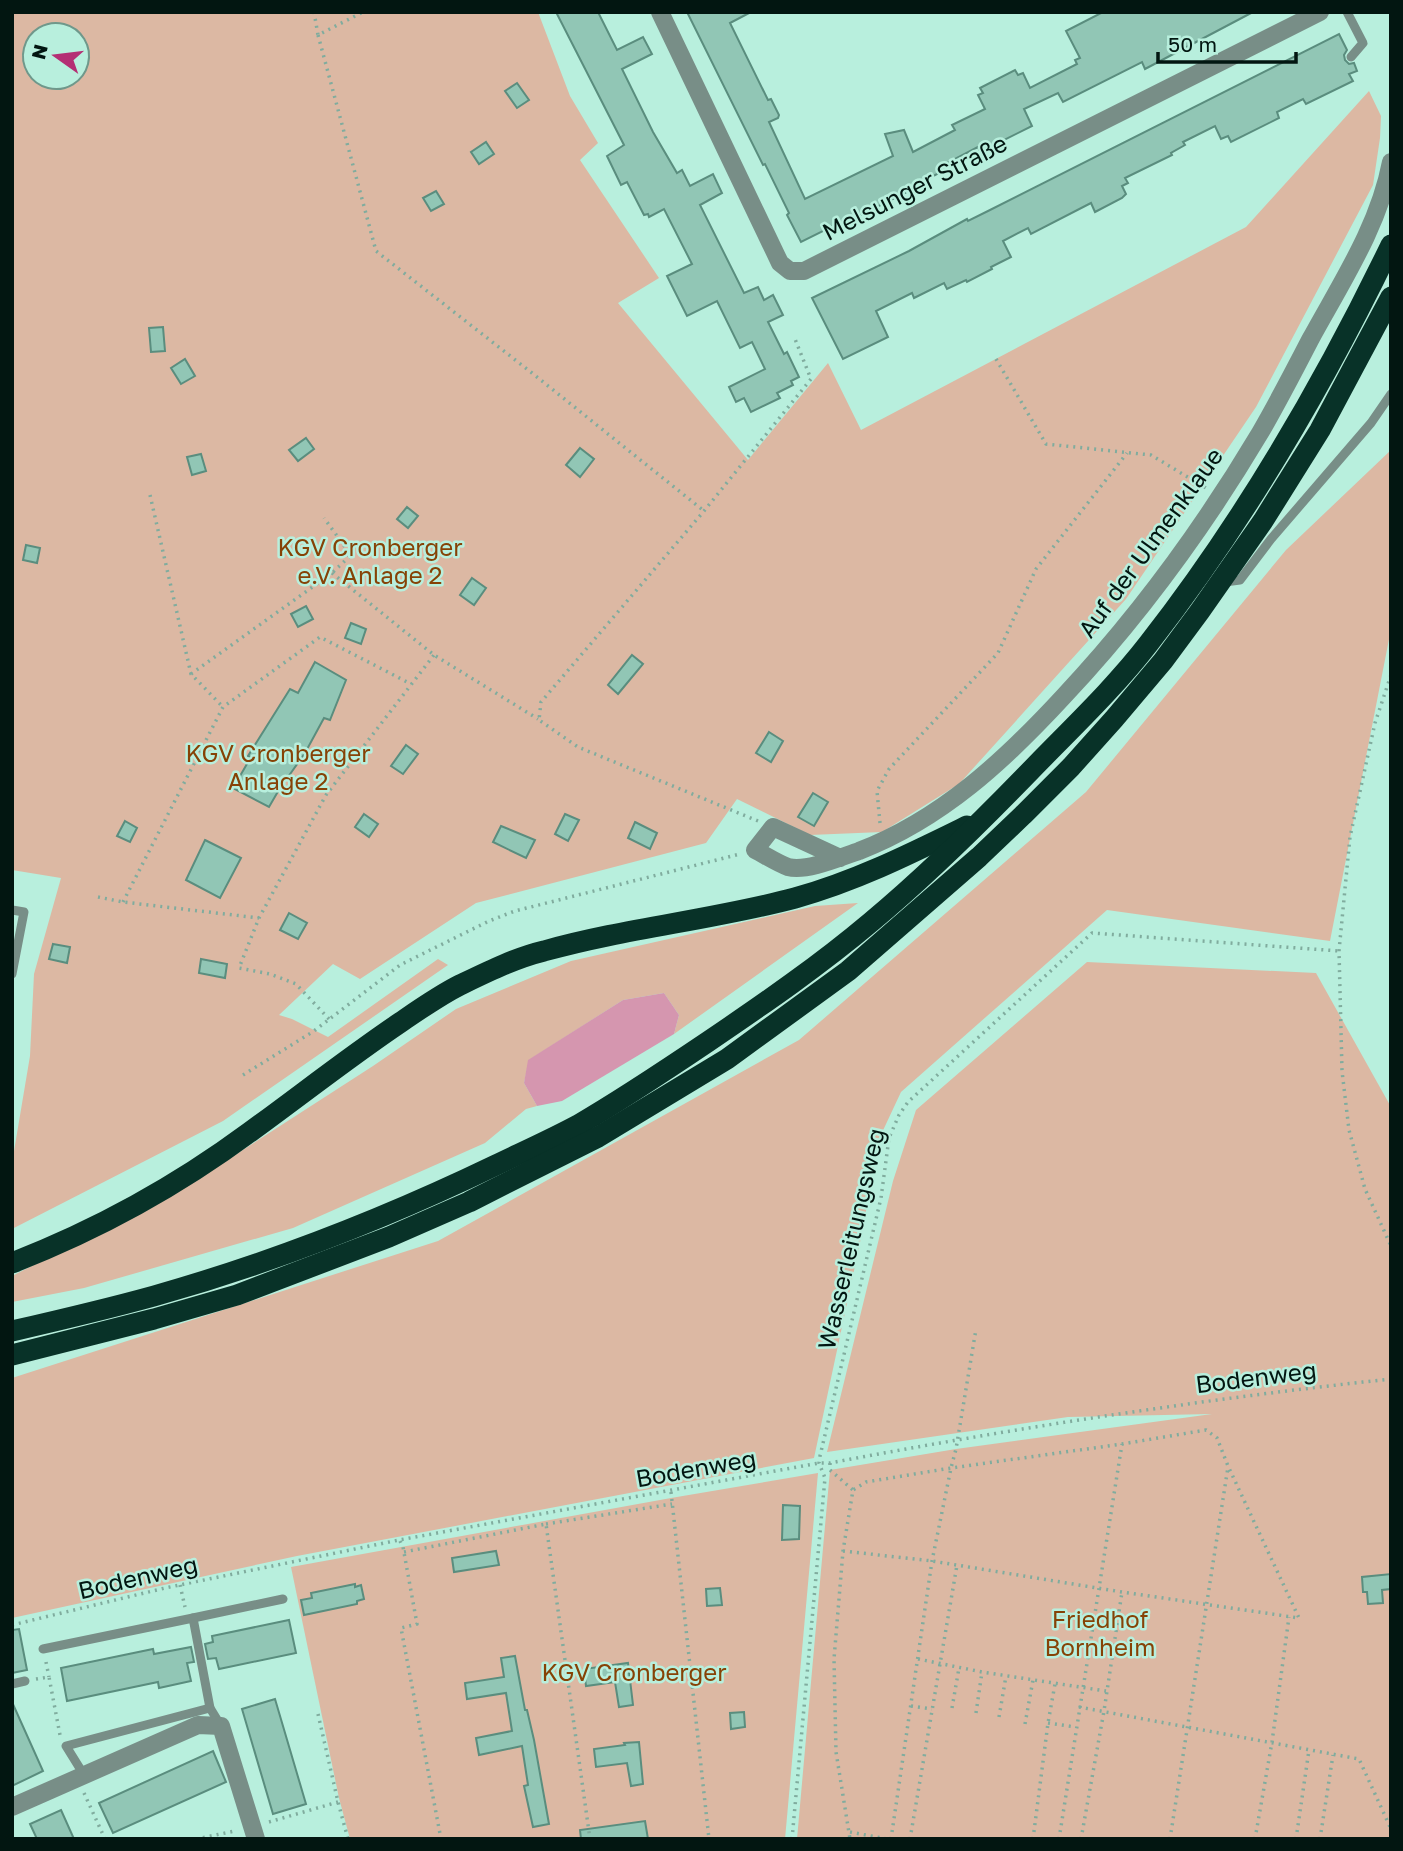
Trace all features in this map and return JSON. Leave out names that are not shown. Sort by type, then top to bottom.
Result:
[{"type":"highway","points":[[12,1331],[155,1296],[228,1273],[306,1246],[454,1185],[576,1126],[662,1073],[773,998],[832,954],[917,882],[987,815],[1107,693],[1139,656],[1232,528],[1291,435],[1391,245]]},
{"type":"highway","points":[[12,1355],[237,1295],[389,1237],[469,1202],[598,1137],[727,1059],[848,971],[1023,815],[1071,767],[1163,661],[1263,521],[1320,430],[1391,297]]},
{"type":"highway","points":[[12,1263],[114,1217],[183,1178],[248,1134],[368,1044],[456,987],[477,977],[541,951],[793,898],[842,884],[895,862],[987,815]]},
{"type":"street","name":"Melsunger Straße","points":[[660,12],[780,263],[790,271],[804,271],[1320,12]]},
{"type":"street","name":"Auf der Ulmenklaue","points":[[755,850],[788,867],[803,868],[840,858],[892,838],[964,792],[1029,735],[1141,607],[1220,496],[1260,432],[1357,253],[1380,202],[1391,162]]},
{"type":"street","points":[[755,850],[773,827],[840,858]]},
{"type":"street","points":[[12,1807],[198,1725],[221,1726],[256,1839]]},
{"type":"lane","points":[[1347,12],[1363,43],[1351,57]]},
{"type":"lane","points":[[1220,583],[1240,580],[1271,539],[1365,430],[1391,394]]},
{"type":"lane","points":[[12,910],[24,912],[12,974]]},
{"type":"lane","points":[[43,1649],[282,1599]]},
{"type":"lane","points":[[193,1618],[210,1708],[221,1726]]},
{"type":"lane","points":[[12,1684],[25,1681]]},
{"type":"lane","points":[[81,1777],[66,1746],[210,1708]]},
{"type":"path","points":[[314,12],[376,251],[704,511]]},
{"type":"path","points":[[318,35],[363,12]]},
{"type":"path","points":[[540,720],[541,702],[704,511],[811,379],[795,339]]},
{"type":"path","points":[[996,359],[1046,444],[1151,455],[1220,496]]},
{"type":"path","points":[[881,842],[877,791],[888,769],[998,653],[1035,569],[1127,453]]},
{"type":"path","points":[[150,495],[191,674],[223,707]]},
{"type":"path","points":[[191,674],[332,572],[351,555],[324,518]]},
{"type":"path","points":[[332,572],[433,655],[540,720],[578,747],[773,827]]},
{"type":"path","points":[[123,902],[223,707],[320,637],[411,684]]},
{"type":"path","points":[[329,1019],[296,984],[270,974],[239,968],[259,918],[326,795],[433,655]]},
{"type":"path","points":[[1391,675],[1375,723],[1350,837],[1339,951],[1342,1071],[1349,1130],[1365,1189],[1391,1245]]},
{"type":"path","points":[[243,1074],[314,1031],[400,965],[489,921],[515,911],[755,850]]},
{"type":"path","points":[[98,897],[259,918]]},
{"type":"path","name":"Wasserleitungsweg","points":[[792,1839],[825,1478],[819,1463],[881,1198],[889,1139],[899,1115],[908,1102],[1092,933],[1339,951]]},
{"type":"path","points":[[850,1832],[889,1839],[932,1561],[957,1449],[976,1329]]},
{"type":"path","name":"Bodenweg","points":[[12,1625],[400,1540],[819,1463],[957,1439],[1201,1403],[1391,1379]]},
{"type":"path","points":[[843,1551],[932,1561],[1299,1618],[1217,1438],[1206,1430],[866,1482],[853,1490],[843,1551],[834,1659],[836,1752],[850,1839]]},
{"type":"path","points":[[1059,1839],[1122,1444]]},
{"type":"path","points":[[830,1463],[830,1470],[853,1490]]},
{"type":"path","points":[[1170,1839],[1228,1466]]},
{"type":"path","points":[[671,1492],[709,1839]]},
{"type":"path","points":[[404,1552],[672,1503]]},
{"type":"path","points":[[546,1524],[590,1839]]},
{"type":"path","points":[[400,1540],[417,1625],[401,1629],[441,1839]]},
{"type":"path","points":[[910,1839],[957,1565]]},
{"type":"path","points":[[1081,1839],[1122,1592]]},
{"type":"path","points":[[1255,1839],[1272,1742],[1289,1617]]},
{"type":"path","points":[[918,1659],[1106,1691]]},
{"type":"path","points":[[952,1708],[959,1668]]},
{"type":"path","points":[[976,1713],[982,1672]]},
{"type":"path","points":[[25,1681],[49,1676],[61,1736],[66,1746]]},
{"type":"path","points":[[999,1717],[1006,1676]]},
{"type":"path","points":[[1025,1724],[1033,1680]]},
{"type":"path","points":[[1033,1839],[1055,1684]]},
{"type":"path","points":[[911,1706],[932,1709]]},
{"type":"path","points":[[1079,1707],[1359,1759],[1391,1829]]},
{"type":"path","points":[[318,1714],[348,1839]]},
{"type":"path","points":[[1048,1723],[1075,1727]]},
{"type":"path","points":[[1296,1839],[1309,1750]]},
{"type":"path","points":[[1320,1839],[1333,1755]]},
{"type":"path","points":[[81,1777],[105,1839]]},
{"type":"green space","name":"KGV Cronberger e.V. Anlage 2","points":[[12,12],[538,12],[570,96],[598,143],[580,160],[659,278],[618,303],[748,460],[828,363],[861,430],[1246,227],[1369,91],[1381,116],[1373,185],[1256,407],[1126,599],[959,784],[882,832],[810,835],[737,799],[706,843],[476,903],[360,979],[333,964],[279,1015],[328,1037],[438,959],[448,965],[223,1121],[12,1229],[12,1163],[30,1056],[34,974],[61,878],[12,870]]},
{"type":"green space","points":[[1391,450],[1391,629],[1330,941],[1107,910],[901,1092],[879,1139],[862,1233],[814,1458],[297,1556],[12,1618],[12,1378],[438,1241],[799,1040],[1086,792],[1286,550]]},
{"type":"green space","points":[[858,903],[674,1034],[679,1015],[664,993],[623,1000],[529,1060],[524,1083],[537,1106],[526,1109],[485,1143],[293,1228],[84,1288],[12,1302],[12,1276],[176,1193],[456,1009],[571,961],[815,906]]},
{"type":"green space","name":"Friedhof Bornheim","points":[[1087,962],[1316,973],[1391,1107],[1391,1839],[797,1839],[830,1470],[956,1449],[1212,1414],[1068,1417],[827,1452],[893,1181],[916,1110]]},
{"type":"green space","name":"KGV Cronberger","points":[[818,1473],[785,1839],[350,1839],[291,1567]]},
{"type":"shaded area","points":[[664,993],[679,1015],[674,1034],[562,1101],[537,1106],[524,1083],[528,1060],[623,1000]]},
{"type":"building","points":[[556,12],[598,12],[617,50],[643,37],[652,54],[622,69],[653,132],[677,173],[682,170],[690,186],[713,174],[722,193],[700,205],[744,293],[758,287],[764,300],[773,295],[783,315],[768,322],[799,377],[791,381],[793,385],[777,393],[780,398],[751,412],[744,398],[736,402],[729,387],[765,369],[752,342],[740,348],[717,301],[687,316],[667,276],[692,264],[664,209],[649,217],[648,214],[644,215],[627,182],[621,185],[607,156],[624,145]]},
{"type":"building","points":[[687,12],[751,12],[730,23],[768,100],[771,99],[779,115],[769,122],[805,199],[893,156],[885,134],[904,130],[913,152],[955,130],[952,125],[985,109],[978,95],[983,93],[980,88],[1015,70],[1018,75],[1023,73],[1030,88],[1077,64],[1075,60],[1080,58],[1066,31],[1103,12],[1253,12],[1145,69],[1142,62],[1063,102],[1058,93],[1024,109],[1032,126],[980,152],[978,147],[947,163],[950,167],[905,193],[801,242],[765,164],[763,165]]},
{"type":"building","points":[[1339,34],[1347,50],[1345,60],[1349,64],[1354,63],[1357,71],[1349,74],[1353,81],[1306,104],[1303,99],[1277,112],[1279,118],[1231,142],[1228,136],[1221,139],[1215,126],[1183,142],[1185,145],[1171,153],[1172,155],[1125,178],[1128,183],[1122,186],[1126,194],[1122,198],[1095,212],[1091,203],[1031,234],[1028,228],[1003,241],[1011,257],[991,267],[992,269],[947,289],[944,283],[914,298],[912,293],[876,311],[888,337],[843,359],[812,298]]},
{"type":"building","points":[[517,83],[529,100],[517,108],[505,91]]},
{"type":"building","points":[[486,142],[494,154],[479,164],[471,152]]},
{"type":"building","points":[[436,191],[444,204],[431,211],[423,198]]},
{"type":"building","points":[[163,327],[165,351],[151,352],[149,328]]},
{"type":"building","points":[[185,359],[195,376],[181,384],[171,368]]},
{"type":"building","points":[[306,438],[314,449],[298,461],[289,450]]},
{"type":"building","points":[[580,448],[594,459],[580,477],[566,465]]},
{"type":"building","points":[[201,454],[206,471],[192,475],[187,457]]},
{"type":"building","points":[[407,507],[418,516],[408,528],[397,519]]},
{"type":"building","points":[[26,545],[40,548],[37,563],[23,560]]},
{"type":"building","points":[[472,578],[486,588],[474,605],[460,595]]},
{"type":"building","points":[[306,606],[313,619],[298,627],[291,614]]},
{"type":"building","points":[[351,623],[366,629],[361,644],[345,638]]},
{"type":"building","points":[[632,655],[643,664],[618,694],[608,685]]},
{"type":"building","points":[[315,662],[346,680],[330,720],[324,718],[305,753],[287,776],[269,807],[233,788],[251,757],[248,756],[290,689],[298,693]]},
{"type":"building","points":[[769,732],[783,741],[771,762],[756,753]]},
{"type":"building","points":[[406,745],[418,754],[403,774],[391,766]]},
{"type":"building","points":[[813,793],[828,802],[814,826],[798,817]]},
{"type":"building","points":[[364,814],[378,824],[369,837],[355,827]]},
{"type":"building","points":[[565,814],[579,820],[568,841],[555,834]]},
{"type":"building","points":[[125,821],[137,828],[130,842],[117,836]]},
{"type":"building","points":[[635,822],[657,833],[650,849],[628,838]]},
{"type":"building","points":[[501,826],[535,840],[526,858],[493,842]]},
{"type":"building","points":[[205,840],[241,858],[220,898],[186,880]]},
{"type":"building","points":[[289,913],[307,923],[298,939],[280,930]]},
{"type":"building","points":[[53,944],[70,947],[67,963],[49,959]]},
{"type":"building","points":[[201,959],[227,964],[225,978],[199,973]]},
{"type":"building","points":[[783,1505],[800,1506],[799,1539],[782,1540]]},
{"type":"building","points":[[496,1551],[499,1565],[454,1572],[452,1558]]},
{"type":"building","points":[[1391,1574],[1391,1589],[1382,1590],[1383,1603],[1368,1604],[1367,1592],[1363,1592],[1362,1577]]},
{"type":"building","points":[[355,1584],[355,1587],[361,1585],[364,1599],[357,1601],[357,1604],[304,1615],[301,1600],[312,1598],[311,1593]]},
{"type":"building","points":[[720,1588],[722,1605],[707,1606],[706,1589]]},
{"type":"building","points":[[289,1620],[296,1653],[219,1669],[216,1658],[208,1659],[205,1644],[213,1642],[212,1636]]},
{"type":"building","points":[[19,1629],[27,1670],[12,1673],[12,1630]]},
{"type":"building","points":[[191,1647],[194,1662],[187,1663],[191,1681],[159,1688],[158,1682],[67,1701],[61,1668],[153,1649],[154,1654]]},
{"type":"building","points":[[515,1656],[549,1824],[533,1827],[524,1786],[528,1785],[522,1746],[479,1755],[476,1738],[512,1731],[506,1693],[467,1699],[465,1683],[504,1677],[501,1658]]},
{"type":"building","points":[[628,1663],[633,1705],[619,1707],[615,1682],[586,1686],[584,1669]]},
{"type":"building","points":[[275,1699],[306,1804],[273,1814],[242,1709]]},
{"type":"building","points":[[12,1702],[43,1771],[12,1786]]},
{"type":"building","points":[[744,1712],[745,1727],[731,1729],[730,1713]]},
{"type":"building","points":[[639,1742],[643,1784],[631,1786],[627,1763],[596,1767],[594,1749]]},
{"type":"building","points":[[213,1751],[226,1782],[113,1833],[99,1803]]},
{"type":"building","points":[[61,1810],[74,1839],[37,1839],[30,1824]]},
{"type":"building","points":[[645,1821],[648,1839],[581,1839],[580,1830]]},
{"type":"park label","name":"KGV Cronberger Anlage 2","points":[[278,768]]}]
